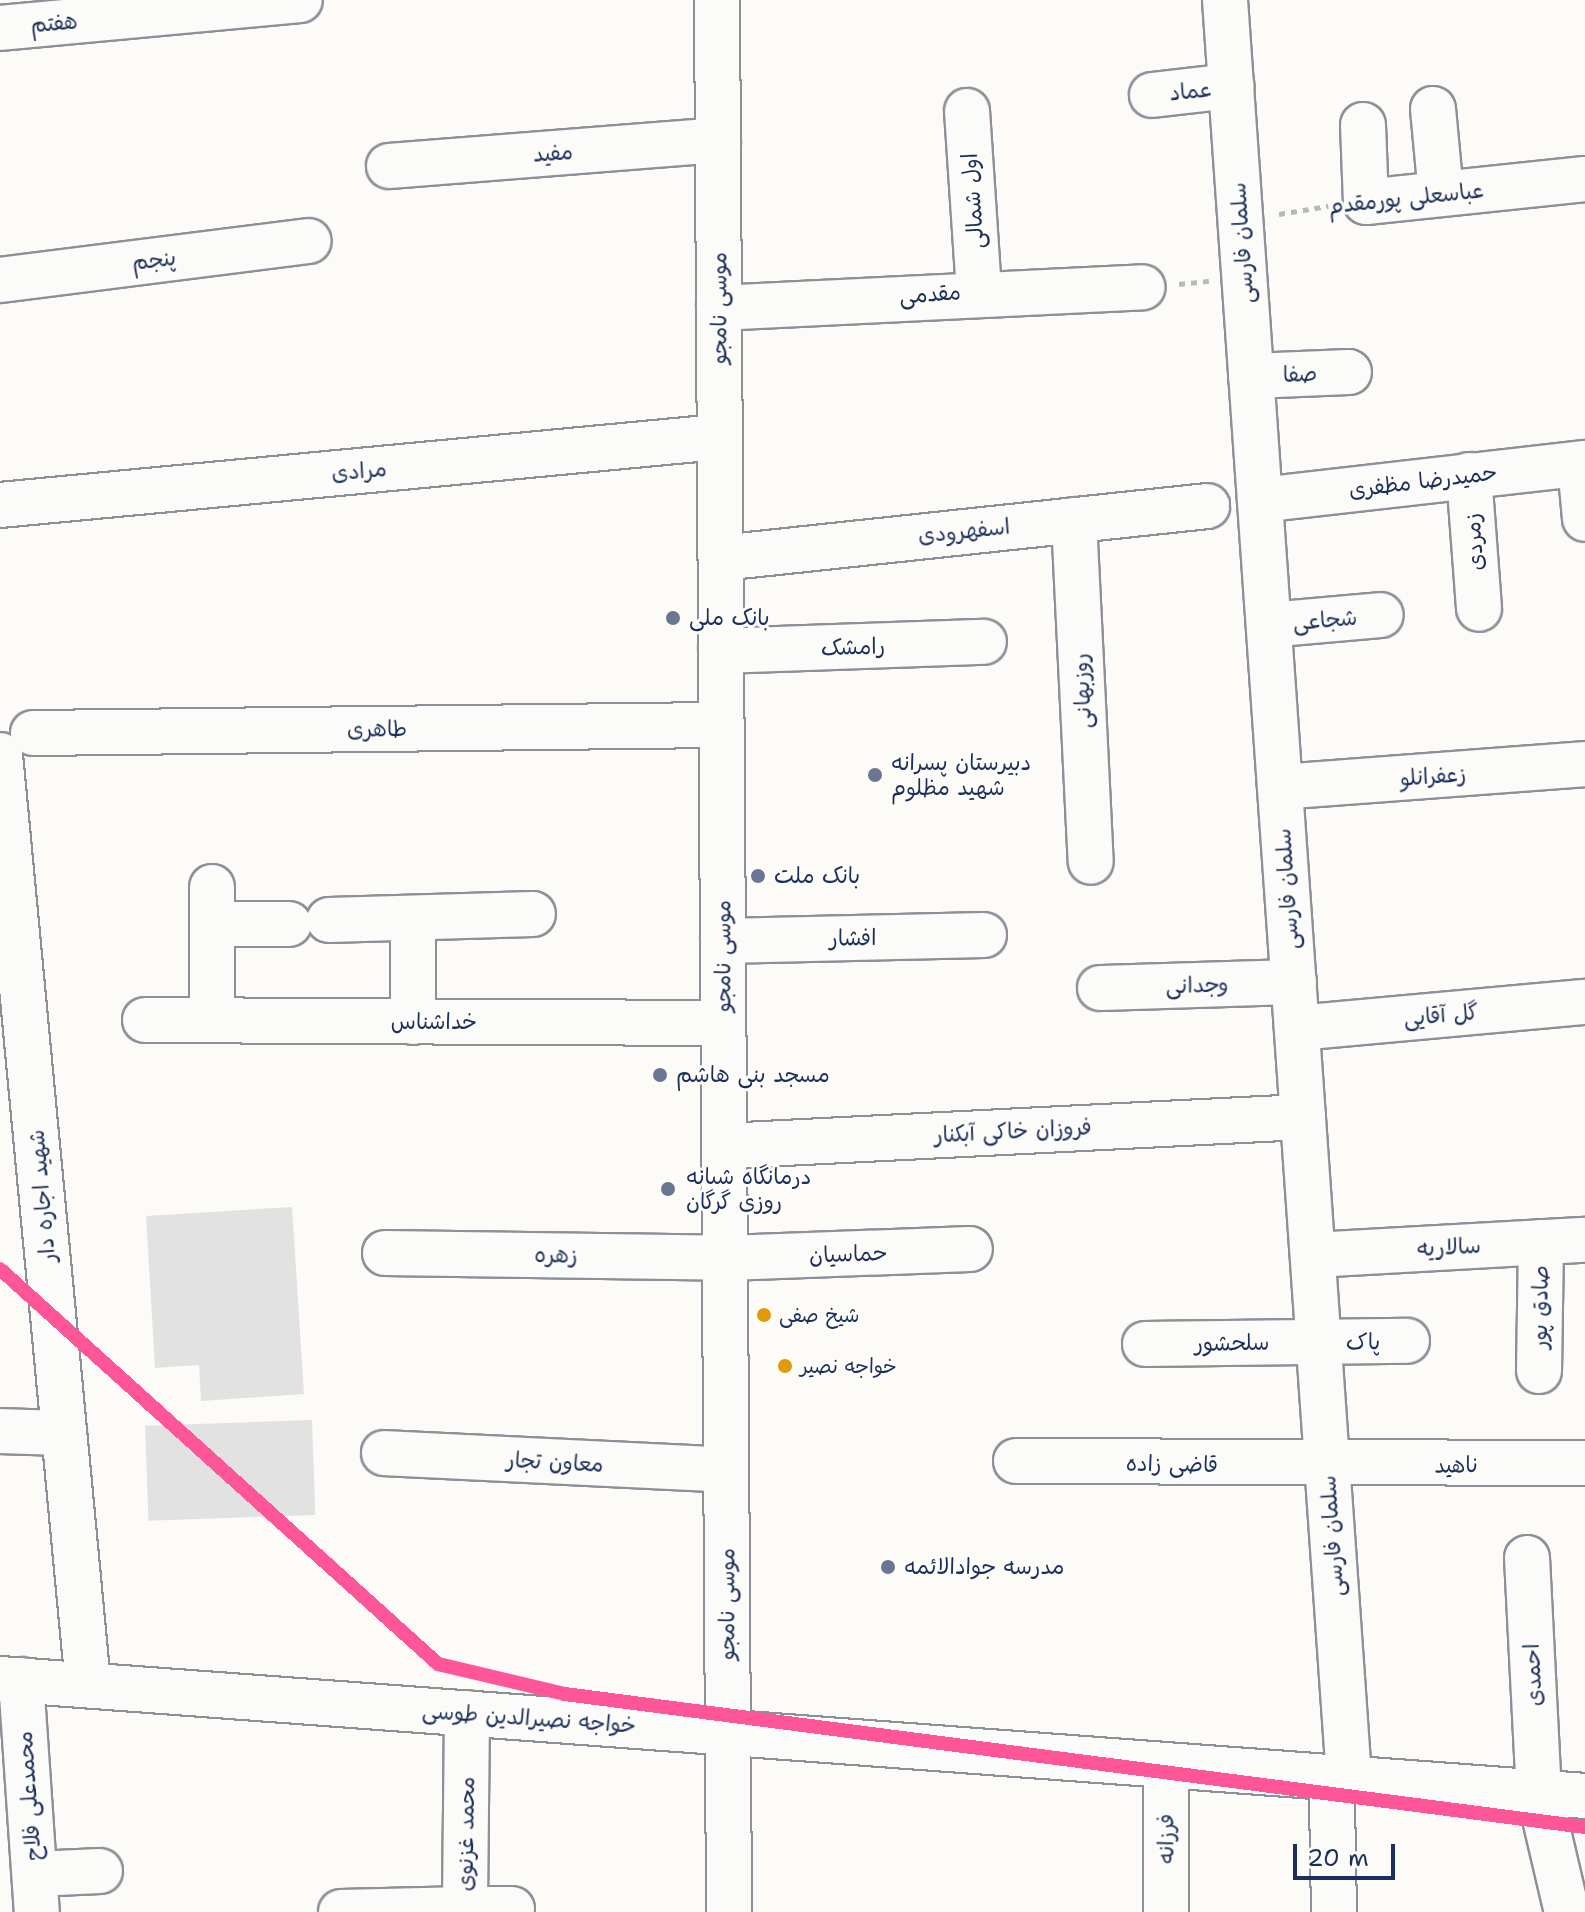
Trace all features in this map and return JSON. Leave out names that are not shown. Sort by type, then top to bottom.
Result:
[{"type":"street","name":"هفتم","points":[[0,28],[300,0]]},
{"type":"street","name":"موسی نامجو","points":[[717,0],[729,1912]]},
{"type":"street","name":"سلمان فارسی","points":[[1225,0],[1327,1466],[1340,1789],[1334,1912]]},
{"type":"street","name":"عماد","points":[[1152,95],[1231,86]]},
{"type":"street","points":[[1433,109],[1441,194]]},
{"type":"street","name":"اول شمالی","points":[[967,111],[979,291]]},
{"type":"street","points":[[1363,125],[1366,202]]},
{"type":"street","name":"مفید","points":[[389,166],[718,140]]},
{"type":"street","name":"عباسعلی پورمقدم","points":[[1366,202],[1585,179]]},
{"type":"street","name":"پنجم","points":[[0,280],[309,241]]},
{"type":"street","name":"مقدمی","points":[[719,308],[979,291],[1142,287]]},
{"type":"street","name":"صفا","points":[[1251,376],[1349,372]]},
{"type":"street","name":"مرادی","points":[[0,505],[718,437]]},
{"type":"street","points":[[1582,464],[1585,519]]},
{"type":"street","name":"حمیدرضا مظفری","points":[[1260,500],[1582,464]]},
{"type":"street","name":"زمردی","points":[[1469,475],[1479,609]]},
{"type":"street","name":"اسفهرودی","points":[[721,558],[1207,506]]},
{"type":"street","name":"روزبهانی","points":[[1074,520],[1091,862]]},
{"type":"street","name":"شجاعی","points":[[1269,625],[1381,615]]},
{"type":"street","name":"رامشک","points":[[721,651],[984,642]]},
{"type":"street","name":"طاهری","points":[[16,744],[721,725]]},
{"type":"street","name":"شهید اجاره دار","points":[[16,744],[64,1433],[88,1685]]},
{"type":"street","name":"زعفرانلو","points":[[1280,787],[1585,764]]},
{"type":"street","points":[[212,1020],[212,905],[309,922],[533,914]]},
{"type":"street","points":[[413,918],[413,1022]]},
{"type":"street","name":"افشار","points":[[723,941],[984,935]]},
{"type":"street","name":"وجدانی","points":[[1100,988],[1294,982]]},
{"type":"street","name":"گل آقایی","points":[[1297,1028],[1585,1002]]},
{"type":"street","name":"خداشناس","points":[[145,1020],[723,1023]]},
{"type":"street","name":"فروزان خاکی آبکنار","points":[[724,1146],[1303,1117]]},
{"type":"street","name":"سالاریه","points":[[1313,1255],[1585,1240]]},
{"type":"street","name":"صادق پور","points":[[1539,1371],[1541,1242]]},
{"type":"street","name":"حماسیان","points":[[727,1258],[970,1249]]},
{"type":"street","name":"زهره","points":[[385,1253],[727,1258]]},
{"type":"street","name":"پاک","points":[[1318,1342],[1407,1341]]},
{"type":"street","name":"سلحشور","points":[[1145,1344],[1318,1342]]},
{"type":"street","points":[[0,1431],[64,1433]]},
{"type":"street","name":"معاون تجار","points":[[384,1453],[726,1470]]},
{"type":"street","name":"قاضی زاده","points":[[1016,1461],[1327,1466]]},
{"type":"street","name":"ناهید","points":[[1327,1466],[1584,1463]]},
{"type":"street","name":"احمدی","points":[[1527,1558],[1539,1793],[1567,1912]]},
{"type":"street","name":"خواجه نصیرالدین طوسی","points":[[11,1679],[1166,1765],[1340,1789],[1585,1796]]},
{"type":"street","name":"محمدعلی فلاح","points":[[11,1679],[36,1893]]},
{"type":"street","name":"محمد غزنوی","points":[[467,1713],[465,1909],[512,1909]]},
{"type":"street","name":"فرزانه","points":[[1166,1765],[1166,1912]]},
{"type":"street","points":[[36,1893],[100,1871]]},
{"type":"street","points":[[341,1912],[465,1909]]},
{"type":"path","name":"عباسعلی پورمقدم","points":[[1242,239],[1248,219],[1366,202]]},
{"type":"building","points":[[292,1207],[304,1394],[201,1401],[199,1365],[155,1368],[146,1216]]},
{"type":"building","points":[[312,1420],[315,1515],[148,1521],[145,1426]]},
{"type":"transit line","points":[[0,1269],[438,1664],[565,1694],[1585,1827]]},
{"type":"place","name":"بانک ملی","points":[[673,618]]},
{"type":"place","name":"دبیرستان پسرانه شهید مظلوم","points":[[875,775]]},
{"type":"place","name":"بانک ملت","points":[[758,876]]},
{"type":"place","name":"مسجد بنی هاشم","points":[[660,1075]]},
{"type":"place","name":"درمانگاه شبانه روزی گرگان","points":[[668,1189]]},
{"type":"place","name":"شیخ صفی","points":[[764,1315]]},
{"type":"place","name":"خواجه نصیر","points":[[785,1366]]},
{"type":"place","name":"مدرسه جوادالائمه","points":[[888,1567]]}]
